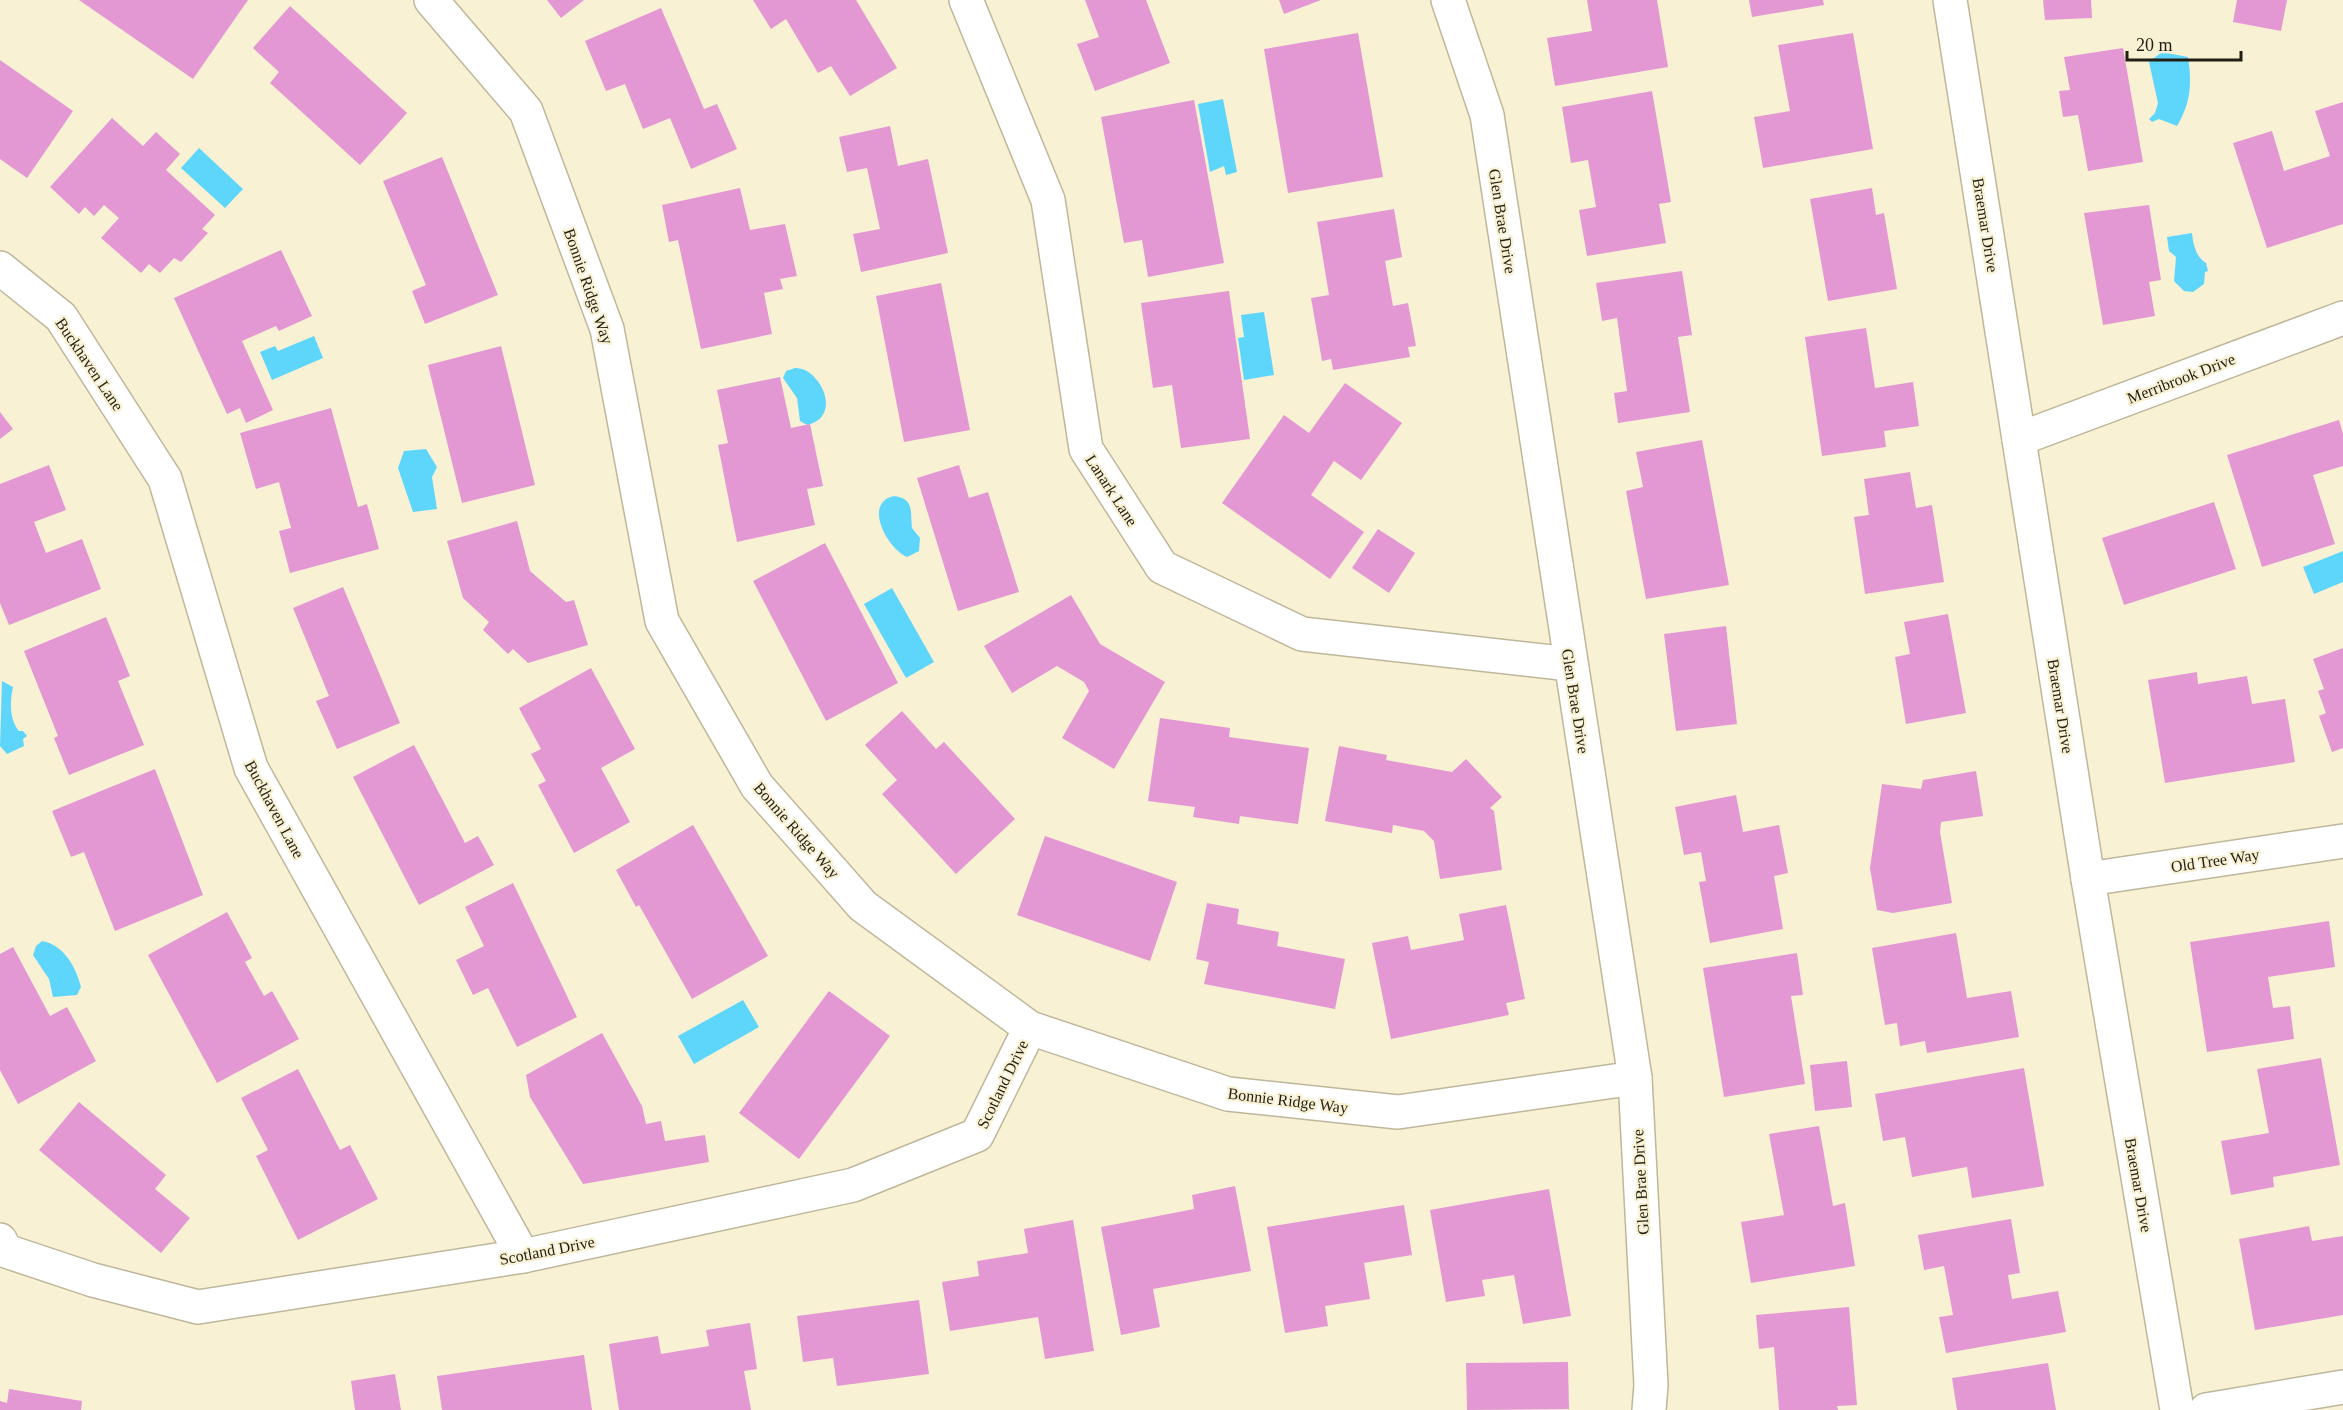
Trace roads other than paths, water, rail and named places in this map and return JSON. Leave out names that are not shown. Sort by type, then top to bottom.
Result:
[{"type":"street","name":"Bonnie Ridge Way","points":[[431,0],[526,111],[608,328],[662,621],[757,786],[863,906],[1030,1028],[1228,1094],[1398,1113],[1635,1078]]},
{"type":"street","name":"Lanark Lane","points":[[966,0],[1048,200],[1086,448],[1162,567],[1302,634],[1570,664]]},
{"type":"street","name":"Glen Brae Drive","points":[[1448,0],[1487,115],[1635,1078],[1652,1385],[1649,1410]]},
{"type":"street","name":"Braemar Drive","points":[[1950,0],[2088,879],[2177,1410]]},
{"type":"street","name":"Buckhaven Lane","points":[[0,268],[61,317],[165,479],[251,768],[523,1256]]},
{"type":"street","name":"Merribrook Drive","points":[[2019,439],[2343,318]]},
{"type":"street","name":"Old Tree Way","points":[[2088,879],[2343,841]]},
{"type":"street","name":"Scotland Drive","points":[[2,1250],[93,1280],[198,1307],[523,1256],[854,1185],[977,1135],[1030,1028]]},
{"type":"street","points":[[2206,1410],[2343,1387]]},
{"type":"water","points":[[2162,52],[2188,57],[2190,76],[2188,101],[2177,126],[2159,119],[2152,122],[2149,119],[2155,113],[2158,103],[2149,62]]},
{"type":"water","points":[[1223,99],[1237,172],[1226,175],[1224,166],[1210,172],[1198,104]]},
{"type":"water","points":[[199,148],[243,189],[225,208],[181,168]]},
{"type":"water","points":[[2192,233],[2196,250],[2206,263],[2208,271],[2205,272],[2204,284],[2193,292],[2184,291],[2174,281],[2176,257],[2169,251],[2167,237]]},
{"type":"water","points":[[1264,312],[1274,375],[1244,380],[1238,338],[1244,337],[1241,315]]},
{"type":"water","points":[[314,336],[323,358],[272,380],[260,352],[275,346],[278,351]]},
{"type":"water","points":[[795,368],[813,375],[820,383],[824,393],[826,403],[824,413],[818,420],[807,425],[800,421],[797,398],[783,378],[786,371]]},
{"type":"water","points":[[426,449],[437,467],[432,477],[437,509],[413,512],[398,468],[404,451]]},
{"type":"water","points":[[894,496],[901,497],[908,503],[912,528],[920,538],[919,551],[907,557],[892,545],[881,526],[880,507],[885,500]]},
{"type":"water","points":[[2343,551],[2343,582],[2314,594],[2303,567]]},
{"type":"water","points":[[892,588],[934,662],[906,678],[864,604]]},
{"type":"water","points":[[2,681],[13,687],[11,704],[13,721],[19,731],[23,731],[27,736],[23,739],[24,746],[7,754],[0,746]]},
{"type":"water","points":[[42,941],[57,947],[68,958],[81,987],[77,995],[53,997],[49,979],[33,955],[36,946]]},
{"type":"water","points":[[743,1000],[759,1027],[694,1064],[678,1036]]}]
